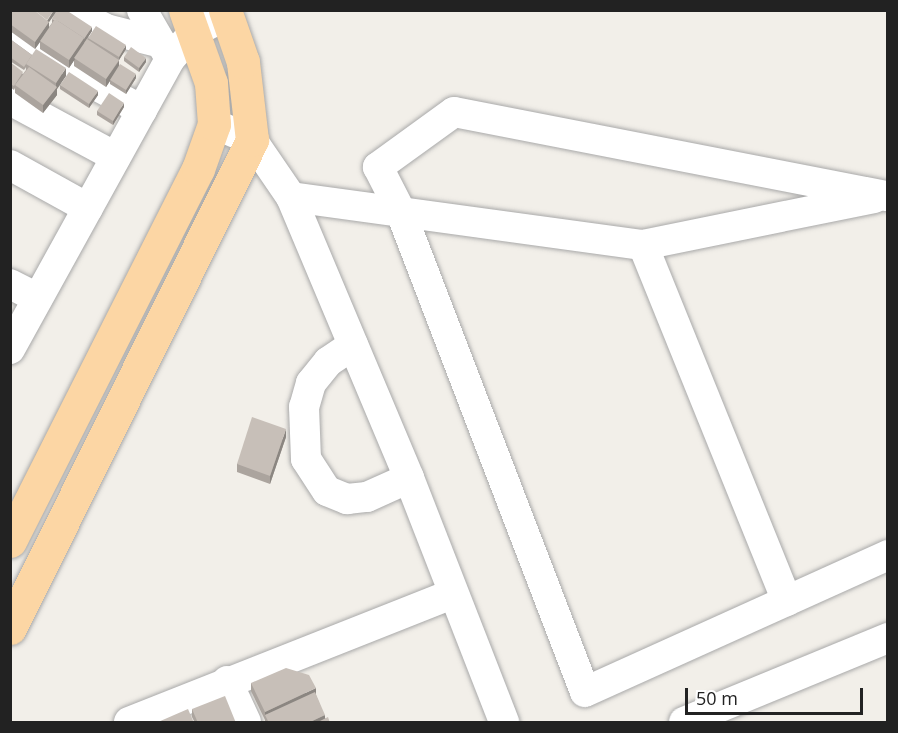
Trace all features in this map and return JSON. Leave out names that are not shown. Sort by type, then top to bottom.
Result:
[{"type":"main road","points":[[10,628],[252,140],[243,62],[226,13]]},
{"type":"main road","points":[[10,541],[198,169],[214,124],[211,83],[190,21]]},
{"type":"street","points":[[70,10],[105,29],[165,51]]},
{"type":"street","points":[[142,10],[165,51]]},
{"type":"street","points":[[10,349],[142,110],[165,51],[190,21],[226,13]]},
{"type":"street","points":[[10,39],[142,110]]},
{"type":"street","points":[[10,100],[116,157]]},
{"type":"street","points":[[887,195],[454,111],[378,167],[400,210],[585,692],[888,555]]},
{"type":"street","points":[[214,124],[252,140],[291,197],[409,478],[504,723]]},
{"type":"street","points":[[10,165],[88,208]]},
{"type":"street","points":[[291,197],[400,210],[643,245],[887,195]]},
{"type":"street","points":[[643,245],[787,601]]},
{"type":"street","points":[[10,284],[38,298]]},
{"type":"street","points":[[353,345],[328,362],[311,383],[303,425],[306,459],[327,491],[347,499],[367,497],[409,478]]},
{"type":"street","points":[[129,723],[228,681],[453,594]]},
{"type":"street","points":[[684,723],[888,638]]},
{"type":"street","points":[[228,681],[246,723]]},
{"type":"building","points":[[11,10],[34,10],[49,22],[35,42],[10,24]]},
{"type":"building","points":[[34,10],[54,10],[47,20]]},
{"type":"building","points":[[57,10],[66,10],[92,27],[84,39],[52,19]]},
{"type":"building","points":[[55,19],[84,38],[69,60],[40,41]]},
{"type":"building","points":[[96,26],[126,45],[119,57],[88,38]]},
{"type":"building","points":[[10,39],[32,55],[24,67],[10,57]]},
{"type":"building","points":[[87,39],[119,60],[106,79],[74,58]]},
{"type":"building","points":[[131,47],[146,58],[139,68],[124,57]]},
{"type":"building","points":[[36,49],[66,68],[56,83],[26,64]]},
{"type":"building","points":[[10,62],[23,72],[14,86],[10,84]]},
{"type":"building","points":[[120,64],[136,74],[126,90],[110,80]]},
{"type":"building","points":[[29,67],[57,87],[43,105],[15,85]]},
{"type":"building","points":[[69,72],[98,91],[89,104],[60,85]]},
{"type":"building","points":[[109,93],[124,103],[113,121],[97,111]]},
{"type":"building","points":[[252,417],[286,429],[270,476],[237,464]]},
{"type":"building","points":[[286,668],[309,675],[316,688],[265,712],[251,683]]},
{"type":"building","points":[[315,692],[325,715],[308,723],[269,723],[265,715]]},
{"type":"building","points":[[225,696],[236,723],[198,723],[192,709]]},
{"type":"building","points":[[188,709],[194,723],[158,723],[158,722]]},
{"type":"building","points":[[328,717],[330,723],[316,723]]}]
